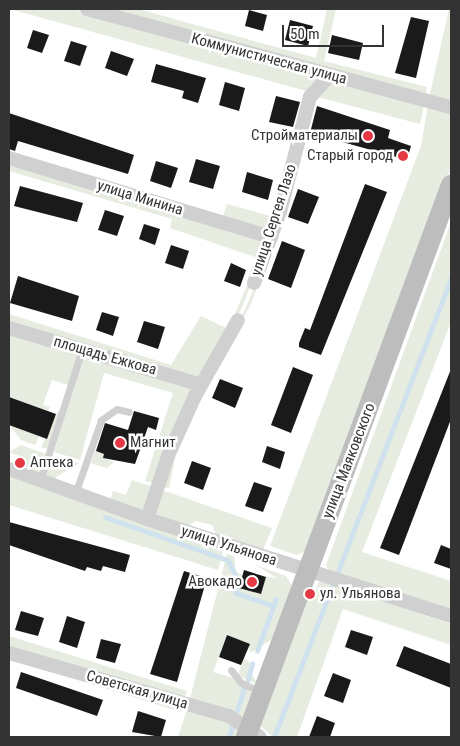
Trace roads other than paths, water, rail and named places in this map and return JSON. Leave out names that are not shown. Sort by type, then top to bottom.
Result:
[{"type":"main road","name":"улица Маяковского","points":[[252,734],[262,692],[451,185]]},
{"type":"street","name":"Коммунистическая улица","points":[[87,9],[329,76],[451,107]]},
{"type":"street","name":"улица Сергея Лазо","points":[[254,283],[271,237],[310,97],[329,76]]},
{"type":"street","name":"улица Минина","points":[[9,158],[271,237]]},
{"type":"street","points":[[147,519],[168,456],[201,384],[238,320]]},
{"type":"street","name":"площадь Ежкова","points":[[9,328],[201,384]]},
{"type":"street","name":"улица Ульянова","points":[[9,469],[147,519],[451,616]]},
{"type":"street","name":"Советская улица","points":[[9,653],[229,716],[252,734]]},
{"type":"lane","points":[[40,481],[82,350]]},
{"type":"lane","points":[[75,494],[101,420],[117,409],[129,412]]},
{"type":"lane","points":[[230,670],[241,683],[262,692]]},
{"type":"waterway","points":[[274,737],[451,279]]},
{"type":"waterway","points":[[105,517],[228,560],[238,580],[236,593],[273,606]]},
{"type":"waterway","points":[[257,651],[276,599]]},
{"type":"waterway","points":[[247,682],[252,664]]},
{"type":"waterway","points":[[229,737],[244,688]]},
{"type":"place","name":"Стройматериалы","points":[[368,136]]},
{"type":"place","name":"Старый город","points":[[403,156]]},
{"type":"place","name":"Магнит","points":[[120,443]]},
{"type":"place","name":"Аптека","points":[[20,463]]},
{"type":"place","name":"Авокадо","points":[[252,582]]},
{"type":"place","name":"ул. Ульянова","points":[[310,594]]}]
